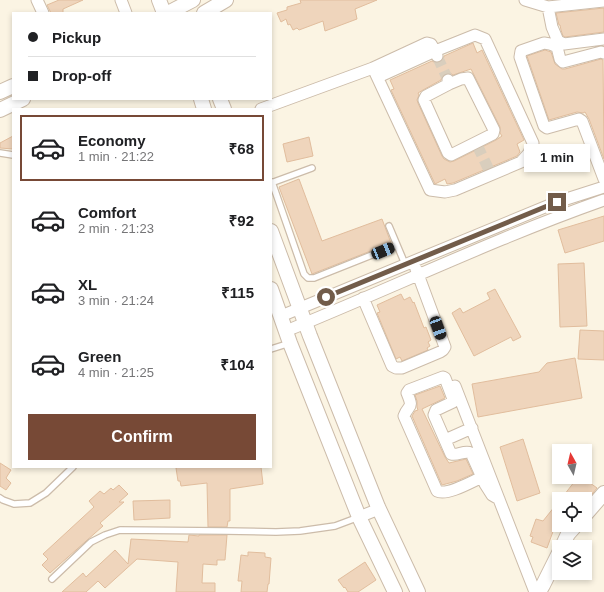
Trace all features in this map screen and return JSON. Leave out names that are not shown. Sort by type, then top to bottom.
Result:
[{"type":"street","points":[[37,0],[43,12]]},
{"type":"street","points":[[121,0],[126,12]]},
{"type":"street","points":[[159,0],[164,12]]},
{"type":"street","points":[[206,12],[226,0]]},
{"type":"street","points":[[525,0],[548,8],[604,1]]},
{"type":"street","points":[[170,12],[185,5]]},
{"type":"street","points":[[548,8],[552,27],[558,41],[564,44],[604,39]]},
{"type":"street","points":[[263,108],[375,72],[427,43],[431,44],[436,54],[475,36],[485,39],[533,144],[529,153],[521,162],[490,172],[455,190],[445,192],[430,190],[375,72]]},
{"type":"street","points":[[604,53],[601,52],[563,62],[560,59],[557,47],[544,43],[521,51],[520,57],[544,126],[547,128],[579,119],[582,121],[604,179]]},
{"type":"street","points":[[468,78],[494,130],[493,134],[477,144],[451,154],[448,153],[424,100],[426,96],[448,82],[468,78]]},
{"type":"street","points":[[0,92],[12,86]]},
{"type":"street","points":[[0,110],[20,102]]},
{"type":"street","points":[[281,316],[557,202],[604,187]]},
{"type":"street","points":[[288,337],[305,323],[418,274],[565,214],[604,200]]},
{"type":"street","points":[[272,234],[305,323],[379,509],[418,592]]},
{"type":"street","points":[[363,298],[392,366],[402,368],[443,350],[444,347],[418,274],[409,263]]},
{"type":"street","points":[[272,292],[288,337],[359,517],[395,592]]},
{"type":"street","points":[[482,477],[448,492],[437,491],[404,416],[412,403],[408,394],[409,390],[442,377],[445,378],[453,402],[436,410],[434,415],[451,454],[455,455],[468,451],[471,453],[492,496],[500,500]]},
{"type":"street","points":[[455,385],[536,592]]},
{"type":"street","points":[[445,440],[472,428]]},
{"type":"street","points":[[592,507],[604,493]]},
{"type":"street","points":[[359,517],[379,509]]},
{"type":"street","points":[[539,592],[552,567]]},
{"type":"lane","points":[[0,153],[12,155]]},
{"type":"lane","points":[[272,182],[312,168]]},
{"type":"lane","points":[[272,185],[304,274],[308,278],[314,278],[397,245]]},
{"type":"lane","points":[[389,226],[397,245],[409,263]]},
{"type":"lane","points":[[272,348],[288,337]]},
{"type":"lane","points":[[0,498],[14,504],[30,503],[46,493],[72,468]]},
{"type":"lane","points":[[52,579],[91,542],[120,530],[300,531],[335,526],[359,517]]},
{"type":"building","points":[[59,0],[83,0],[63,9],[63,12],[50,12],[47,5]]},
{"type":"building","points":[[300,0],[377,0],[355,9],[357,19],[325,31],[323,21],[299,30],[297,28],[293,30],[290,24],[288,25],[286,19],[281,22],[277,13],[287,10],[287,7],[301,3]]},
{"type":"building","points":[[604,8],[604,32],[563,36],[556,13]]},
{"type":"building","points":[[473,43],[477,53],[482,50],[524,140],[517,144],[520,152],[517,156],[453,183],[447,184],[445,179],[435,184],[391,90],[394,89],[390,80],[432,61],[436,63],[440,62],[443,60],[444,56]],"holes":[[[471,69],[500,127],[500,133],[502,136],[450,162],[442,156],[418,103],[418,93],[441,80],[443,75],[446,73],[453,75]]]},
{"type":"building","points":[[545,50],[551,52],[555,64],[562,69],[601,59],[603,60],[604,159],[585,112],[577,112],[549,120],[527,56]]},
{"type":"building","points":[[12,137],[12,149],[0,148],[0,143]]},
{"type":"building","points":[[309,137],[313,156],[287,162],[283,144]]},
{"type":"building","points":[[299,179],[322,241],[382,219],[391,243],[312,274],[279,187]]},
{"type":"building","points":[[604,216],[604,241],[565,253],[558,230]]},
{"type":"building","points":[[584,263],[587,326],[560,327],[558,264]]},
{"type":"building","points":[[495,289],[521,337],[513,341],[511,337],[474,356],[452,313],[460,308],[463,313],[490,299],[487,293]]},
{"type":"building","points":[[401,294],[404,300],[410,297],[413,303],[414,302],[424,328],[426,327],[431,340],[428,342],[430,346],[427,348],[428,350],[402,361],[400,357],[396,359],[377,313],[380,312],[377,305]]},
{"type":"building","points":[[580,330],[604,331],[604,360],[578,359]]},
{"type":"building","points":[[575,358],[582,398],[478,417],[472,384],[539,372],[547,363]]},
{"type":"building","points":[[440,386],[445,398],[422,409],[449,463],[466,459],[473,474],[457,481],[442,485],[412,416],[415,411],[418,410],[415,395]]},
{"type":"building","points":[[523,439],[540,493],[517,501],[500,447]]},
{"type":"building","points":[[0,463],[11,470],[6,478],[11,483],[6,490],[0,486]]},
{"type":"building","points":[[176,468],[261,468],[263,484],[230,489],[230,521],[228,521],[227,527],[208,527],[207,483],[181,486],[180,481],[178,481]]},
{"type":"building","points":[[573,484],[592,484],[597,488],[592,494],[592,492],[566,492]]},
{"type":"building","points":[[119,485],[128,494],[119,502],[124,502],[100,523],[103,526],[50,573],[42,565],[48,559],[43,554],[94,507],[89,501],[100,491],[104,494],[111,488],[113,490]]},
{"type":"building","points":[[170,500],[170,518],[134,520],[133,501]]},
{"type":"building","points":[[552,510],[553,532],[547,548],[531,542],[533,537],[530,536],[536,519],[543,521]]},
{"type":"building","points":[[189,535],[227,535],[225,560],[217,560],[217,565],[203,564],[202,583],[215,583],[215,592],[176,592],[178,562],[137,559],[105,588],[98,581],[86,592],[62,592],[83,573],[86,577],[115,550],[128,564],[131,539],[188,542]]},
{"type":"building","points":[[248,552],[265,553],[265,557],[271,558],[267,592],[241,592],[242,581],[238,581],[241,555],[248,556]]},
{"type":"building","points":[[365,562],[376,580],[358,592],[348,592],[338,580]]},
{"type":"tunnel","points":[[437,56],[448,80]]},
{"type":"tunnel","points":[[477,145],[489,170]]},
{"type":"route","points":[[326,297],[557,202]]}]
